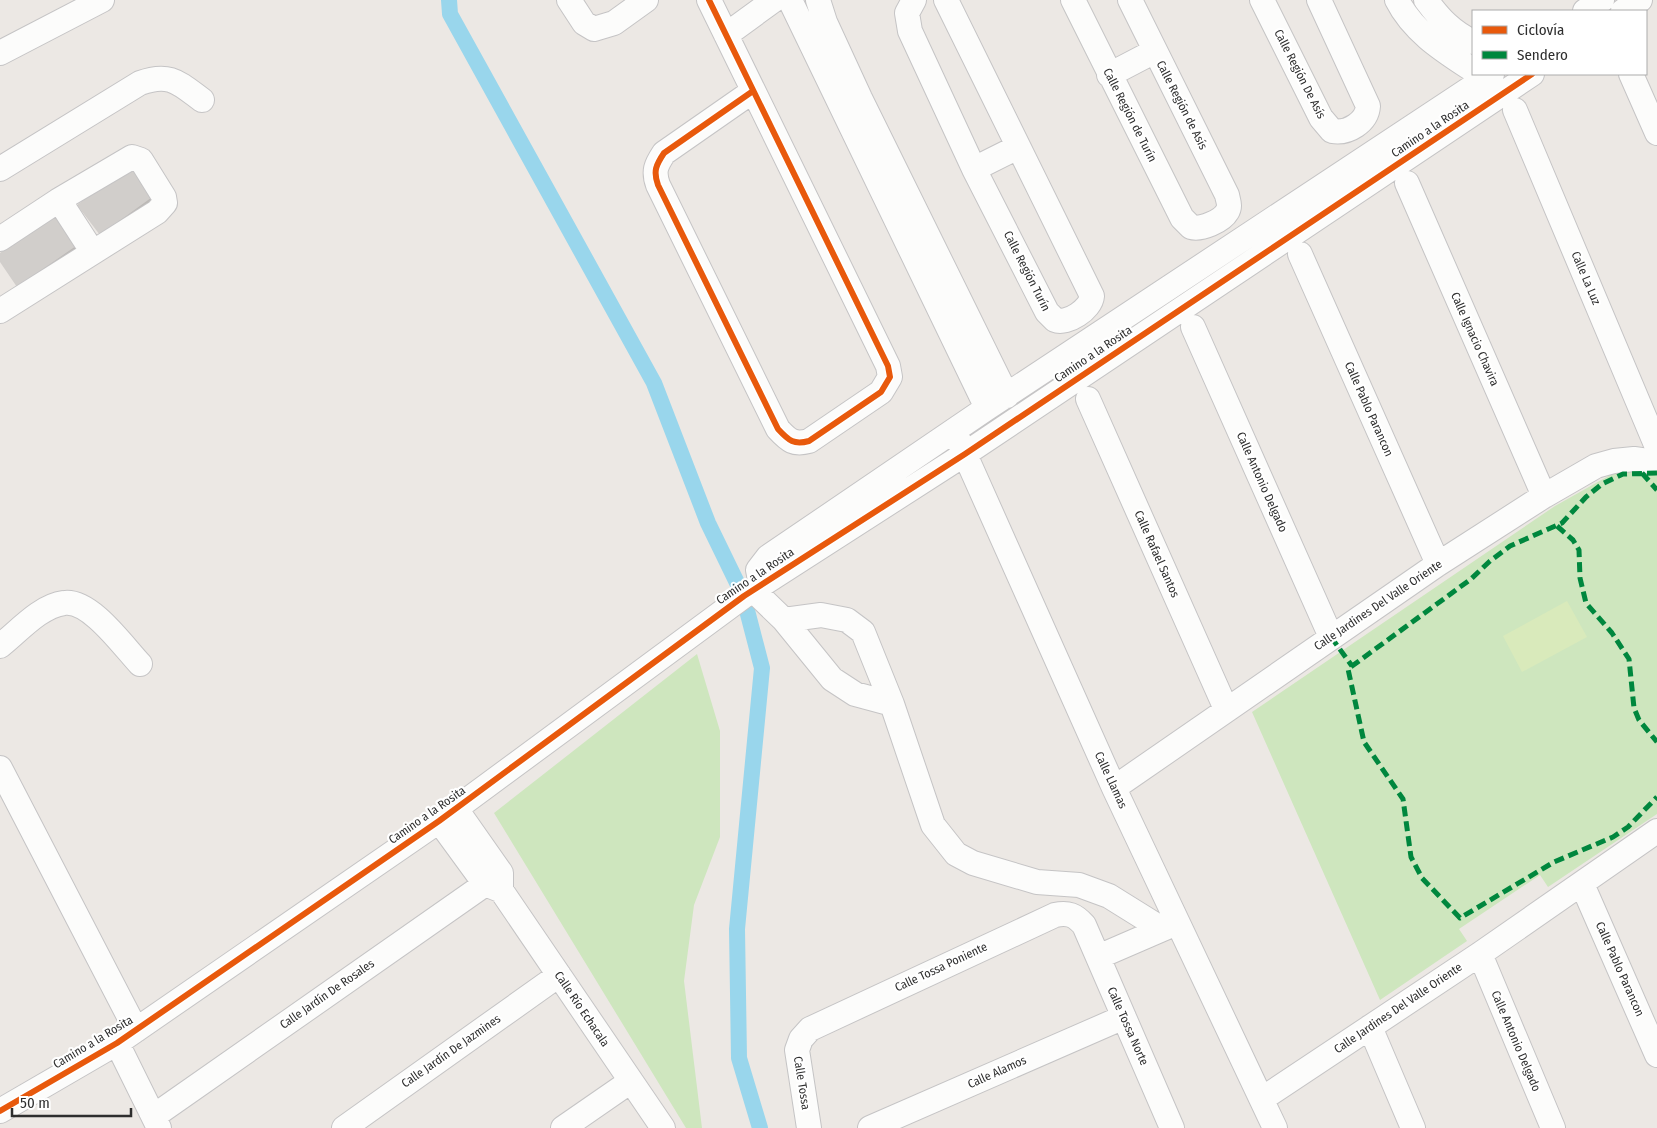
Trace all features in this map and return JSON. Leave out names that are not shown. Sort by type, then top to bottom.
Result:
[{"type":"street","points":[[0,53],[102,0]]},
{"type":"street","points":[[569,0],[584,23],[594,29],[614,23],[646,0]]},
{"type":"street","points":[[718,18],[749,0]]},
{"type":"street","points":[[718,18],[774,0]]},
{"type":"street","points":[[790,0],[896,194],[997,402]]},
{"type":"street","points":[[818,0],[825,22],[860,98],[896,194]]},
{"type":"street","name":"Calle Región Turín","points":[[911,6],[910,31],[974,168],[1047,312],[1055,320],[1064,320],[1085,310],[1092,296],[946,0]]},
{"type":"street","name":"Calle Región de Turín","points":[[1073,0],[1182,218],[1191,228]]},
{"type":"street","name":"Calle Región de Asís","points":[[1130,0],[1227,196],[1228,211],[1221,218],[1202,227],[1191,228]]},
{"type":"street","name":"Calle Región De Asís","points":[[1262,0],[1321,118],[1332,131],[1339,132],[1360,123],[1368,112],[1368,106],[1319,0]]},
{"type":"street","points":[[1397,0],[1414,26],[1441,49],[1472,67]]},
{"type":"street","points":[[1426,0],[1440,19],[1458,35],[1472,42]]},
{"type":"street","points":[[1587,10],[1602,0]]},
{"type":"street","points":[[1625,10],[1640,0]]},
{"type":"street","points":[[718,18],[888,366],[890,377],[881,392],[809,442],[797,444],[788,440],[778,429],[654,175],[656,166],[664,153],[753,91]]},
{"type":"street","points":[[1109,75],[1155,51]]},
{"type":"street","name":"Camino a la Rosita","points":[[753,590],[758,570],[768,557],[1482,75]]},
{"type":"street","name":"Camino a la Rosita","points":[[0,1110],[126,1037],[448,815],[753,590],[965,454],[1531,75]]},
{"type":"street","points":[[1631,75],[1657,133]]},
{"type":"street","points":[[0,169],[140,83],[156,77],[170,79],[202,100]]},
{"type":"street","name":"Calle La Luz","points":[[1515,110],[1657,447]]},
{"type":"street","points":[[974,168],[1018,147]]},
{"type":"street","points":[[0,239],[59,200],[132,157],[141,160],[164,197],[165,203],[157,212],[4,300]]},
{"type":"street","name":"Calle Ignacio Chavira","points":[[1406,184],[1544,496]]},
{"type":"street","points":[[59,200],[92,251]]},
{"type":"street","name":"Calle Pablo Parancon","points":[[1300,254],[1438,564]]},
{"type":"street","name":"Calle Antonio Delgado","points":[[1193,327],[1331,637]]},
{"type":"street","name":"Calle Rafael Santos","points":[[1088,399],[1226,709]]},
{"type":"street","name":"Calle Llamas","points":[[955,430],[1114,788],[1170,925],[1262,1099],[1274,1128]]},
{"type":"street","name":"Calle Jardines Del Valle Oriente","points":[[1114,788],[1438,564],[1544,496],[1596,466],[1614,461],[1634,459],[1657,462]]},
{"type":"street","points":[[753,590],[784,620],[832,679],[855,694],[892,704]]},
{"type":"street","points":[[0,646],[44,611],[64,602],[89,609],[140,664]]},
{"type":"street","points":[[784,620],[821,615],[847,620],[862,632],[892,704],[933,826],[956,854],[973,863],[1037,882],[1079,885],[1101,893],[1170,925]]},
{"type":"street","points":[[0,768],[126,1037],[156,1122]]},
{"type":"street","name":"Calle Río Echacala","points":[[448,815],[496,882],[663,1128]]},
{"type":"street","name":"Calle Jardines Del Valle Oriente","points":[[1262,1099],[1480,954],[1657,831]]},
{"type":"street","name":"Calle Jardín De Rosales","points":[[156,1122],[496,882]]},
{"type":"street","name":"Calle Pablo Parancon","points":[[1582,884],[1657,1055]]},
{"type":"street","name":"Calle Tossa Poniente","points":[[801,1039],[818,1023],[1055,915],[1064,913],[1075,916],[1084,925]]},
{"type":"street","name":"Calle Tossa Norte","points":[[1084,925],[1172,1128]]},
{"type":"street","points":[[1098,957],[1170,925]]},
{"type":"street","name":"Calle Antonio Delgado","points":[[1480,954],[1553,1128]]},
{"type":"street","name":"Calle Jardín De Jazmines","points":[[344,1128],[559,975]]},
{"type":"street","name":"Calle Alamos","points":[[870,1128],[1124,1017]]},
{"type":"street","points":[[1370,1028],[1413,1128]]},
{"type":"street","name":"Calle Tossa","points":[[801,1039],[797,1050],[809,1128]]},
{"type":"street","points":[[563,1128],[631,1081]]},
{"type":"green space","points":[[1630,468],[1657,476],[1657,814],[1548,887],[1540,875],[1459,929],[1467,941],[1380,1000],[1252,712],[1555,506],[1612,474]]},
{"type":"green space","points":[[1567,601],[1587,637],[1522,672],[1503,636]]},
{"type":"green space","points":[[697,654],[720,731],[720,837],[694,905],[684,981],[702,1128],[686,1128],[494,813]]},
{"type":"building","points":[[133,164],[155,195],[100,235],[77,205]]},
{"type":"building","points":[[54,215],[76,246],[17,287],[0,262],[0,253]]},
{"type":"waterway","points":[[449,0],[450,14],[654,383],[708,523],[743,595],[762,668],[737,929],[739,1058],[760,1128]]},
{"type":"marked path","points":[[1642,473],[1657,490]]},
{"type":"marked path","points":[[1657,473],[1623,474],[1602,484],[1586,497],[1562,523],[1510,546],[1471,579],[1348,669],[1364,742],[1403,799],[1411,857],[1422,878],[1460,918],[1554,862],[1613,837],[1628,827],[1657,797]]},
{"type":"marked path","points":[[1557,526],[1573,540],[1579,550],[1580,578],[1586,603],[1612,633],[1629,659],[1634,708],[1639,720],[1657,742]]},
{"type":"marked path","points":[[1331,637],[1352,666]]},
{"type":"cycle path","points":[[709,0],[888,366],[890,377],[881,392],[809,441],[804,442],[792,441],[785,437],[778,429],[658,185],[656,176],[657,165],[664,153],[753,91]]},
{"type":"cycle path","points":[[0,1111],[117,1043],[439,821],[744,596],[965,454],[1531,75]]}]
